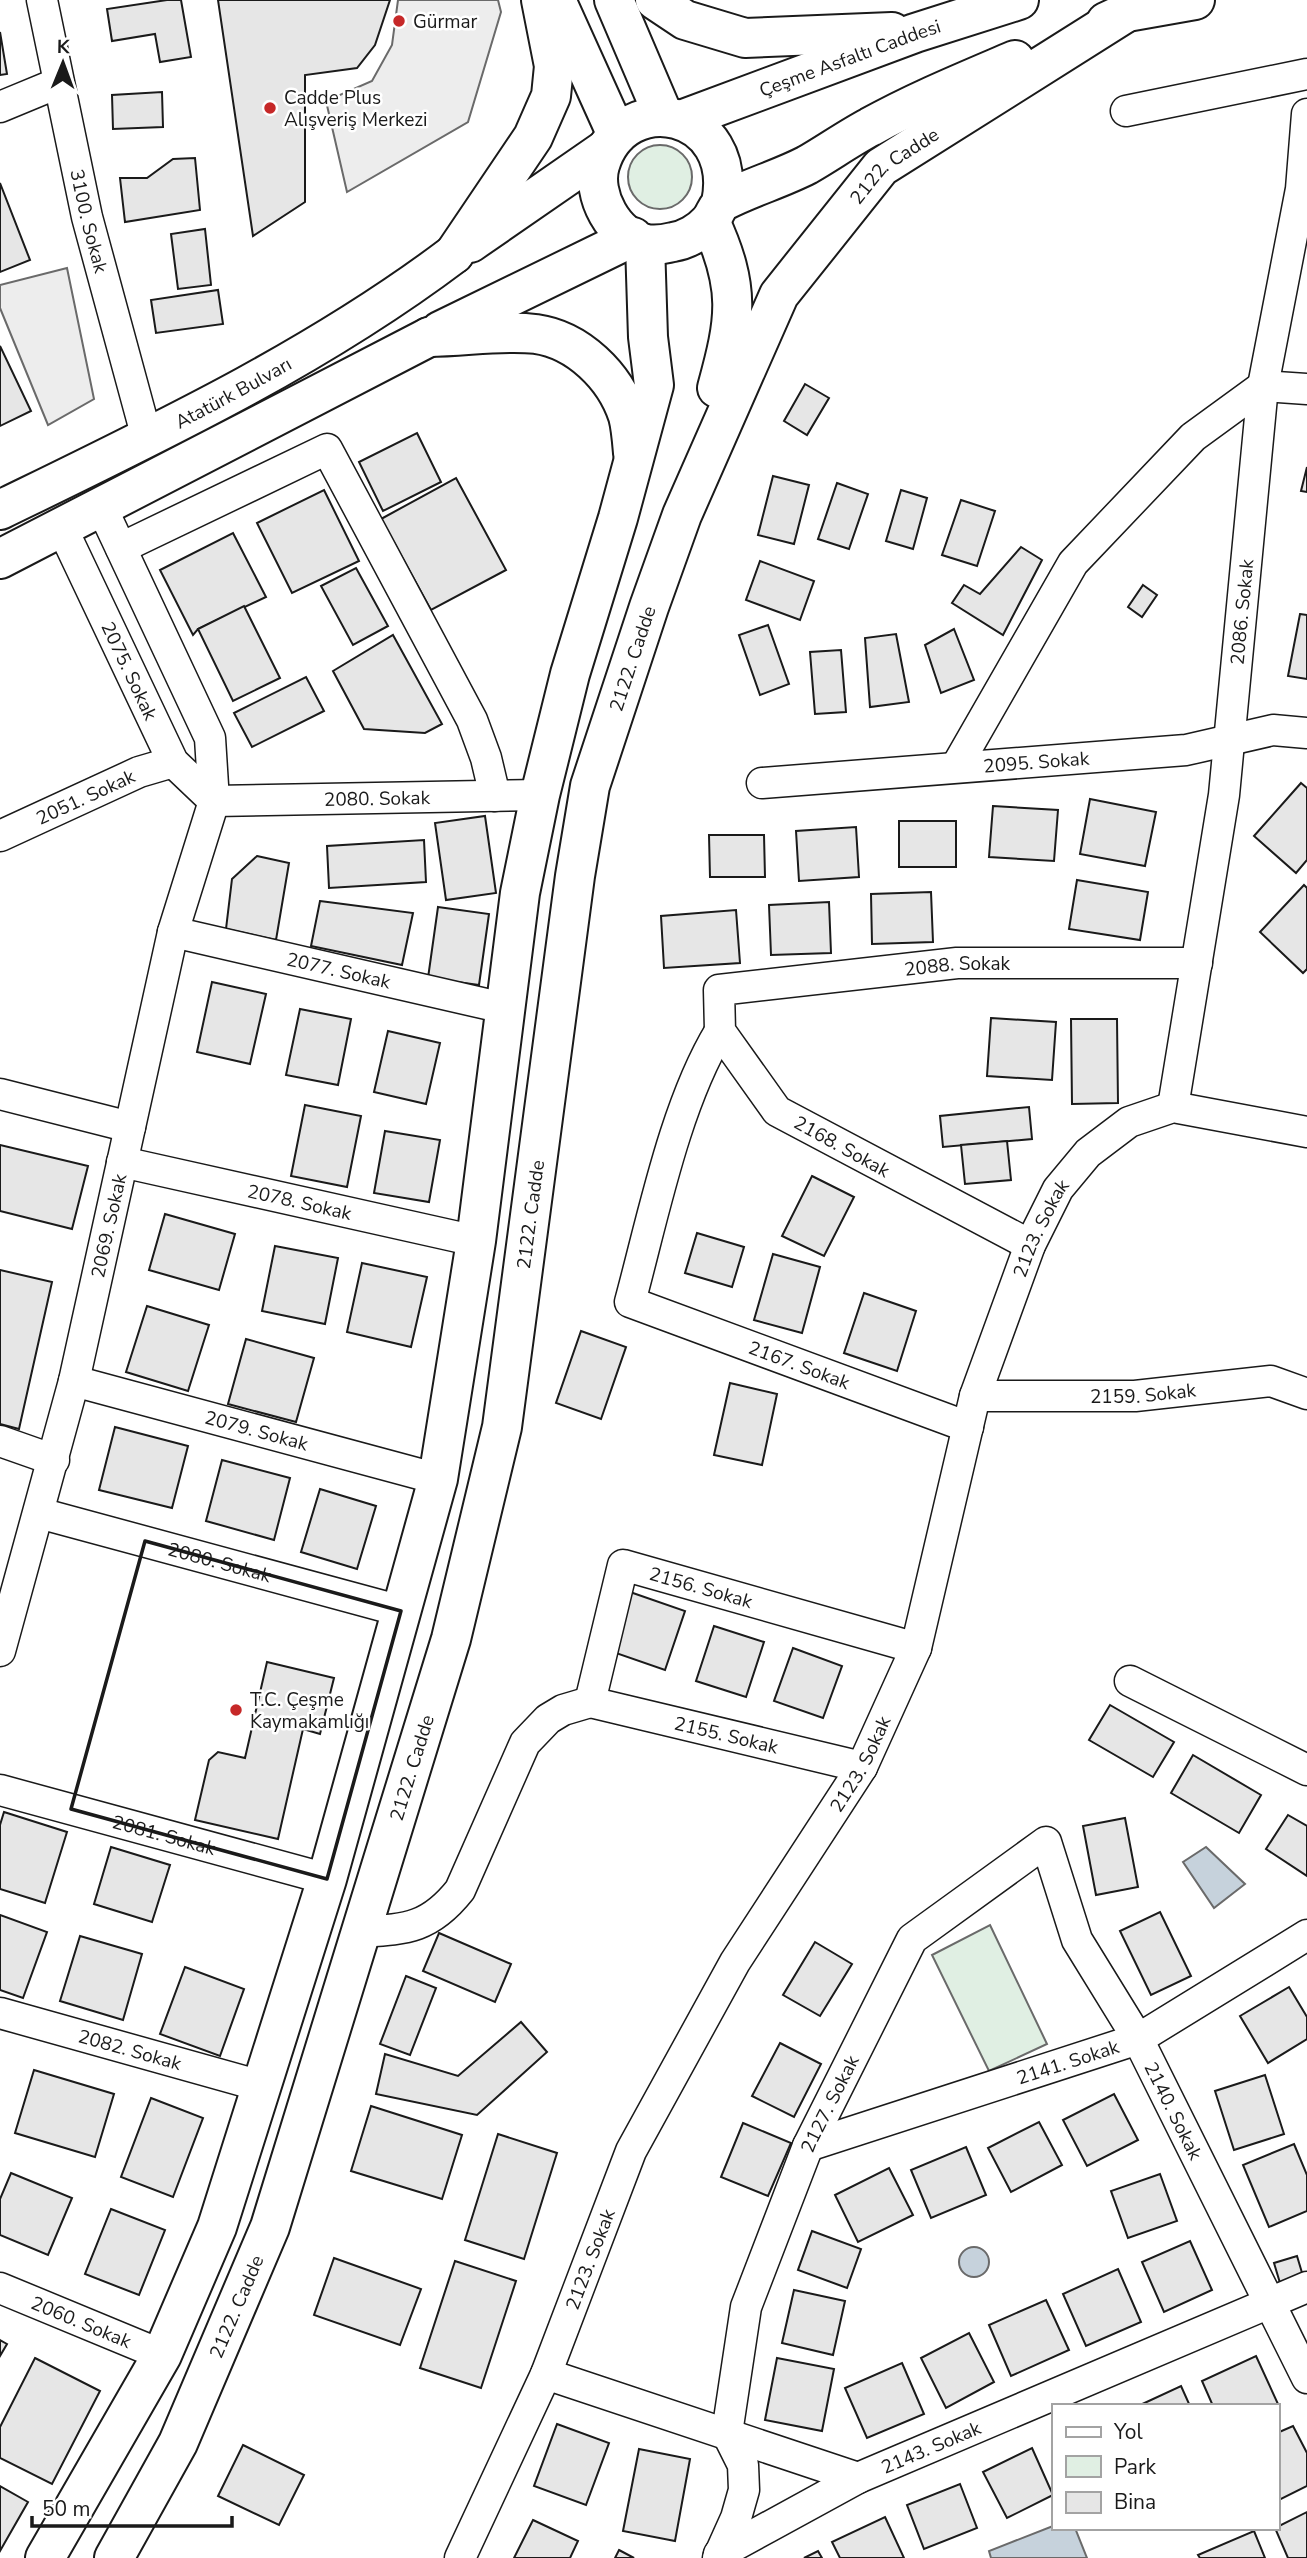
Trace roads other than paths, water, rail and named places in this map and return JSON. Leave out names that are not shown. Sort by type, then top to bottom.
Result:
[{"type":"main road","points":[[454,254],[533,137],[551,96],[554,66],[541,0]]},
{"type":"main road","points":[[556,0],[612,142]]},
{"type":"main road","points":[[614,0],[673,118]]},
{"type":"main road","points":[[655,0],[685,20],[746,38],[850,32],[915,33]]},
{"type":"main road","points":[[681,515],[730,341],[734,296],[715,212],[725,183],[722,163],[714,144],[700,130],[673,118],[631,124],[612,142],[599,167],[598,188],[604,208],[616,225],[639,240],[674,242],[694,235],[715,212],[805,166],[871,126],[951,88],[1127,12],[1195,0]]},
{"type":"main road","name":"Çeşme Asfaltı Caddesi","points":[[673,118],[1000,3]]},
{"type":"main road","name":"2122. Cadde","points":[[114,2558],[178,2443],[270,2227],[451,1639],[502,1427],[573,890],[590,786],[681,515],[779,295],[881,167],[1127,12]]},
{"type":"main road","name":"Atatürk Bulvarı","points":[[0,510],[147,438],[357,321],[612,142]]},
{"type":"main road","points":[[45,2558],[162,2355],[217,2227],[327,1879],[438,1479],[476,1241],[520,893],[540,795],[570,674],[635,460],[654,384],[639,240]]},
{"type":"main road","name":"Atatürk Bulvarı","points":[[0,559],[429,337],[639,240]]},
{"type":"main road","points":[[429,337],[535,334],[558,338],[581,351],[617,393],[628,417],[635,460]]},
{"type":"street","name":"3100. Sokak","points":[[43,0],[87,217],[147,438]]},
{"type":"street","points":[[1126,111],[1307,74]]},
{"type":"street","points":[[0,107],[58,83]]},
{"type":"street","name":"2086. Sokak","points":[[1173,1107],[1230,740],[1263,386],[1304,190],[1307,114]]},
{"type":"street","points":[[956,767],[1073,563],[1193,437],[1263,386],[1307,389]]},
{"type":"street","points":[[121,548],[327,449],[472,720],[486,758],[495,796]]},
{"type":"street","points":[[101,506],[210,738],[214,801]]},
{"type":"street","name":"2075. Sokak","points":[[62,528],[173,762],[214,801]]},
{"type":"street","name":"2095. Sokak","points":[[762,783],[1186,750],[1273,730],[1307,733]]},
{"type":"street","name":"2051. Sokak","points":[[0,836],[139,772],[173,762]]},
{"type":"street","name":"2080. Sokak","points":[[214,801],[540,795]]},
{"type":"street","name":"2069. Sokak","points":[[0,1651],[74,1381],[173,932],[214,801]]},
{"type":"street","name":"2077. Sokak","points":[[173,932],[504,1008]]},
{"type":"street","name":"2088. Sokak","points":[[720,1031],[719,990],[957,963],[1197,962]]},
{"type":"street","name":"2168. Sokak","points":[[720,1031],[777,1111],[1030,1245]]},
{"type":"street","name":"2167. Sokak","points":[[720,1031],[701,1063],[659,1191],[630,1302],[968,1427]]},
{"type":"street","points":[[0,1094],[130,1128]]},
{"type":"street","name":"2123. Sokak","points":[[460,2558],[546,2374],[631,2151],[735,1962],[862,1767],[916,1648],[975,1396],[1030,1245],[1058,1189],[1088,1153],[1129,1122],[1173,1107],[1307,1132]]},
{"type":"street","name":"2078. Sokak","points":[[122,1162],[476,1241]]},
{"type":"street","name":"2079. Sokak","points":[[74,1381],[438,1479]]},
{"type":"street","name":"2159. Sokak","points":[[975,1396],[1135,1396],[1271,1381],[1307,1394]]},
{"type":"street","points":[[0,1441],[54,1461]]},
{"type":"street","name":"2080. Sokak","points":[[39,1513],[401,1611]]},
{"type":"street","name":"2156. Sokak","points":[[590,1702],[623,1565],[916,1648]]},
{"type":"street","points":[[1130,1681],[1307,1769]]},
{"type":"street","points":[[359,1933],[410,1929],[430,1920],[447,1906],[460,1890],[525,1743],[548,1719],[563,1710],[590,1702]]},
{"type":"street","name":"2155. Sokak","points":[[590,1702],[862,1767]]},
{"type":"street","name":"2081. Sokak","points":[[0,1790],[327,1879]]},
{"type":"street","name":"2140. Sokak","points":[[1046,1842],[1077,1940],[1138,2039],[1307,2378]]},
{"type":"street","name":"2127. Sokak","points":[[727,2433],[747,2307],[808,2146],[912,1940],[1046,1842]]},
{"type":"street","name":"2141. Sokak","points":[[808,2146],[1087,2058],[1138,2039],[1307,1935]]},
{"type":"street","name":"2082. Sokak","points":[[0,2013],[261,2087]]},
{"type":"street","name":"2143. Sokak","points":[[546,2374],[858,2479],[1307,2287]]},
{"type":"street","name":"2060. Sokak","points":[[0,2288],[162,2355]]},
{"type":"street","points":[[718,2556],[736,2518],[744,2490],[743,2465],[727,2433]]},
{"type":"street","points":[[718,2556],[858,2479]]},
{"type":"place","name":"Gürmar","points":[[399,21]]},
{"type":"place","name":"Cadde Plus Alışveriş Merkezi","points":[[270,108]]},
{"type":"place","name":"T.C. Çeşme Kaymakamlığı","points":[[236,1710]]}]
